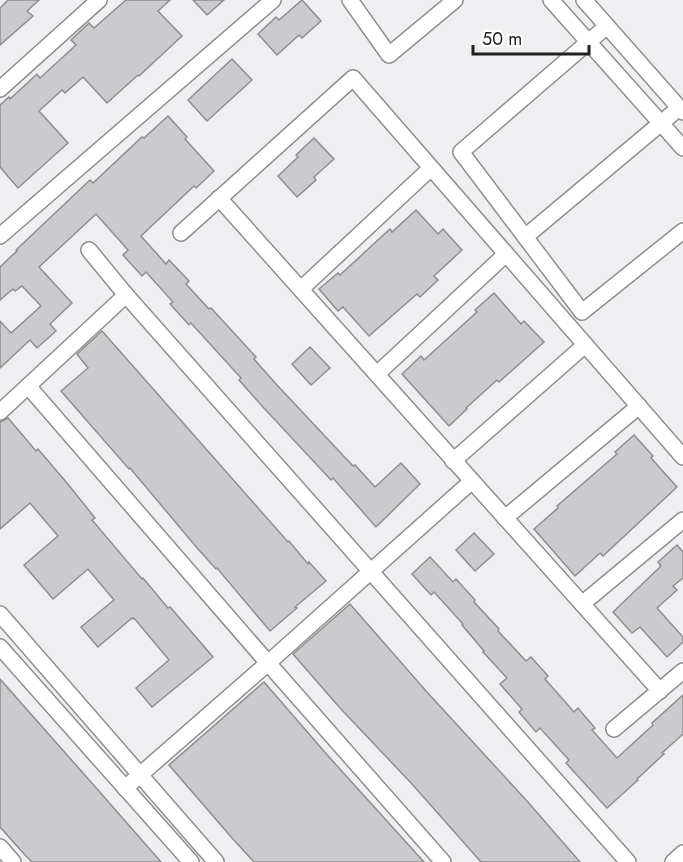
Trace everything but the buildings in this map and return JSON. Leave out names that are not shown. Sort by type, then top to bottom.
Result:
[{"type":"street","points":[[0,89],[99,0]]},
{"type":"street","points":[[0,236],[273,0]]},
{"type":"street","points":[[350,0],[389,55],[456,0]]},
{"type":"street","points":[[551,0],[683,148]]},
{"type":"street","points":[[525,237],[661,123],[681,110],[584,0]]},
{"type":"street","points":[[607,26],[461,152],[582,312],[683,231]]},
{"type":"street","points":[[181,233],[353,78],[683,457]]},
{"type":"street","points":[[301,289],[431,168]]},
{"type":"street","points":[[219,198],[660,691]]},
{"type":"street","points":[[89,250],[126,295],[628,862]]},
{"type":"street","points":[[377,374],[506,254]]},
{"type":"street","points":[[0,412],[126,295]]},
{"type":"street","points":[[453,460],[585,345]]},
{"type":"street","points":[[28,386],[443,862]]},
{"type":"street","points":[[505,518],[639,406]]},
{"type":"street","points":[[125,788],[472,481]]},
{"type":"street","points":[[582,604],[683,520]]},
{"type":"street","points":[[0,614],[216,862]]},
{"type":"street","points":[[14,630],[0,645],[191,862]]},
{"type":"street","points":[[614,729],[683,671]]},
{"type":"street","points":[[0,847],[13,862]]},
{"type":"street","points":[[673,862],[683,853]]}]
